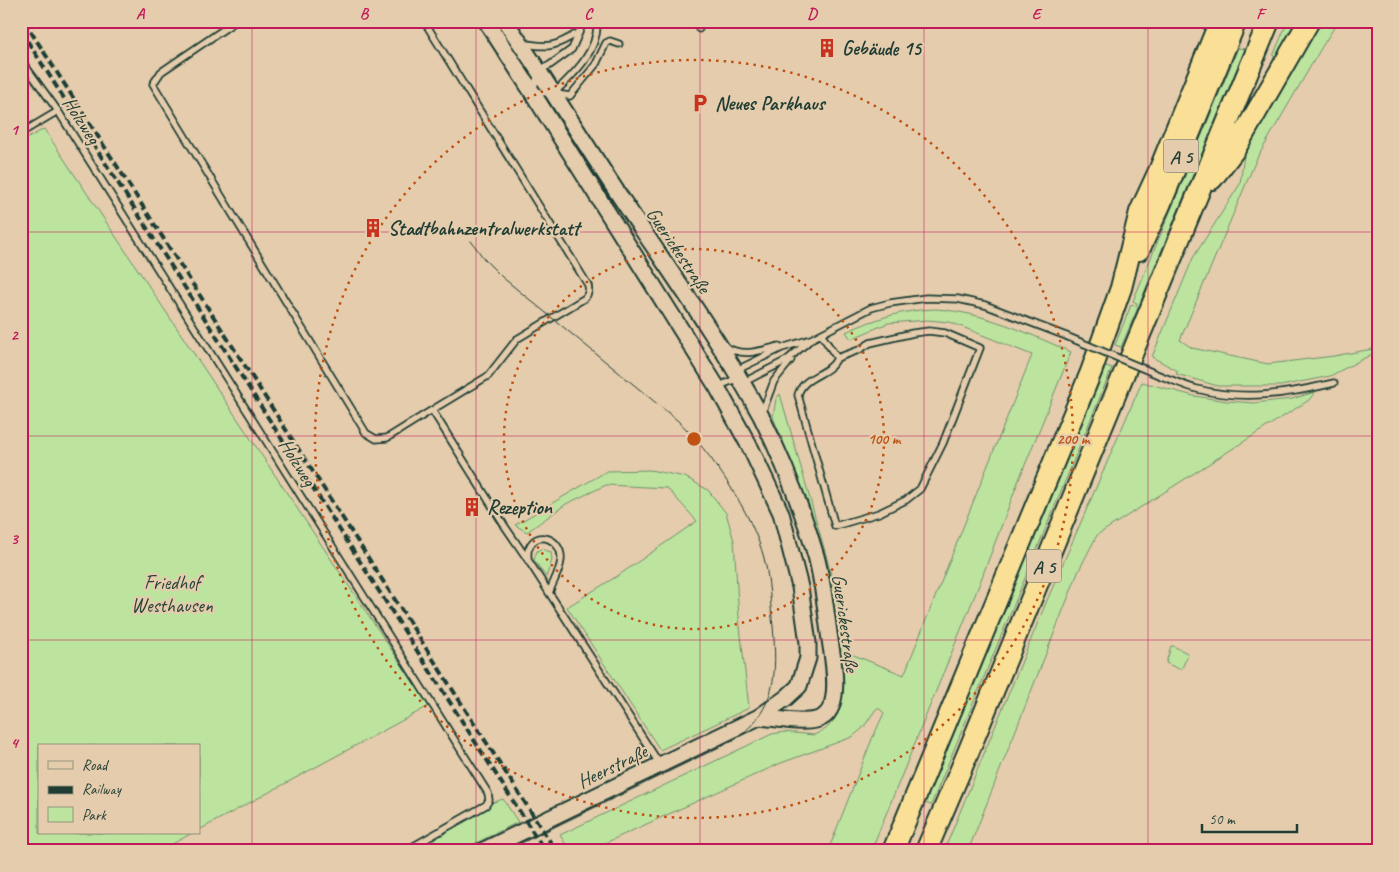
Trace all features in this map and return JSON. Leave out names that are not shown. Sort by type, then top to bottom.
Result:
[{"type":"highway","points":[[1121,288],[1152,168],[1206,21]]},
{"type":"highway","points":[[1140,212],[1159,171],[1220,21]]},
{"type":"highway","name":"A 5","points":[[893,851],[1091,372],[1121,288],[1160,205],[1236,21]]},
{"type":"highway","name":"A 5","points":[[926,851],[1269,21]]},
{"type":"highway","points":[[1196,201],[1235,149],[1309,21]]},
{"type":"main road","name":"Guerickestraße","points":[[486,21],[717,387],[751,449],[781,514],[800,587],[808,643],[808,658],[798,686],[786,698],[759,717]]},
{"type":"main road","name":"Guerickestraße","points":[[505,21],[540,70],[575,129],[715,339],[761,417],[788,477],[816,557],[834,662],[834,696],[827,713],[821,719],[807,721],[759,717]]},
{"type":"main road","name":"Heerstraße","points":[[482,851],[759,717]]},
{"type":"lane","points":[[236,21],[161,72],[153,84],[366,433],[376,439],[387,438],[488,376],[517,339],[585,298],[589,289],[424,21]]},
{"type":"lane","points":[[584,21],[572,49],[540,70],[532,92],[570,96],[596,64],[606,43],[610,41],[619,44]]},
{"type":"lane","points":[[554,93],[587,58],[597,29],[597,21]]},
{"type":"lane","points":[[699,28],[701,21]]},
{"type":"lane","points":[[520,42],[538,47],[549,47],[560,44],[579,32]]},
{"type":"lane","name":"Holzweg","points":[[21,60],[58,111],[488,793],[489,800],[486,805],[405,851]]},
{"type":"lane","points":[[21,133],[58,111]]},
{"type":"lane","points":[[738,378],[741,368],[782,348],[811,339],[871,308],[890,303],[926,298],[958,299],[985,306],[1066,336],[1197,389],[1258,396],[1295,392],[1334,383]]},
{"type":"lane","points":[[930,331],[945,333],[980,348],[943,443],[920,490],[906,500],[878,513],[835,526],[798,395],[800,387],[805,382],[835,363],[837,358],[859,350],[870,343],[930,331]]},
{"type":"lane","points":[[821,334],[837,358]]},
{"type":"lane","points":[[715,339],[732,351],[742,353],[811,339]]},
{"type":"lane","points":[[717,387],[738,378],[748,380],[787,360],[811,339]]},
{"type":"lane","points":[[761,417],[774,381],[811,339]]},
{"type":"lane","points":[[432,410],[504,525],[660,764]]},
{"type":"lane","points":[[528,560],[529,548],[534,541],[542,537],[557,543],[561,559],[549,593]]},
{"type":"green space","points":[[1288,21],[1300,21],[1279,60],[1273,56]]},
{"type":"green space","points":[[1323,21],[1338,21],[1256,160],[1180,340],[1192,348],[1268,364],[1334,356],[1378,348],[1378,351],[1330,376],[1280,386],[1218,386],[1176,374],[1178,371],[1152,357],[1193,258],[1240,184],[1245,148],[1299,54]]},
{"type":"green space","points":[[1238,48],[1245,49],[1121,347],[1115,345],[1131,305],[1136,306],[1137,303],[1133,301]]},
{"type":"green space","name":"Friedhof Westhausen","points":[[44,129],[429,706],[200,829],[200,744],[38,744],[38,834],[190,834],[160,851],[21,851],[21,142]]},
{"type":"green space","points":[[936,309],[954,311],[1005,324],[1071,352],[871,851],[828,851],[884,713],[880,709],[876,709],[863,728],[852,737],[781,763],[594,848],[592,851],[570,851],[560,835],[772,734],[784,732],[814,735],[826,729],[834,720],[840,706],[843,675],[833,615],[817,546],[795,472],[773,417],[776,399],[780,394],[826,555],[851,654],[904,675],[1032,355],[950,322],[928,320],[888,323],[851,339],[846,332],[890,316],[912,311]]},
{"type":"green space","points":[[1106,366],[1112,368],[931,805],[925,803]]},
{"type":"green space","points":[[1142,382],[1194,396],[1254,403],[1292,399],[1315,392],[1309,400],[1097,535],[1079,570],[968,851],[944,851],[1048,598]]},
{"type":"green space","points":[[650,470],[685,477],[708,490],[726,513],[734,541],[739,618],[749,708],[660,750],[567,607],[619,575],[697,521],[667,488],[606,485],[566,504],[527,532],[515,525],[607,471]]},
{"type":"green space","points":[[541,549],[551,552],[552,560],[546,577],[534,560],[537,551]]},
{"type":"green space","points":[[1171,646],[1188,655],[1182,668],[1179,669],[1166,663]]},
{"type":"green space","points":[[503,799],[518,822],[460,851],[405,851],[486,805]]},
{"type":"tram line","points":[[471,241],[485,260],[502,277],[677,420],[703,448],[740,503],[764,558],[768,575],[775,660],[774,675],[767,702],[760,715],[750,727],[736,739],[505,851]]},
{"type":"railway","points":[[24,21],[556,851]]},
{"type":"railway","points":[[21,31],[545,851]]},
{"type":"place","name":"Gebäude 15","points":[[827,48]]},
{"type":"place","name":"Neues Parkhaus","points":[[700,103]]},
{"type":"place","name":"Stadtbahnzentralwerkstatt","points":[[373,228]]},
{"type":"place","name":"Rezeption","points":[[472,507]]}]
